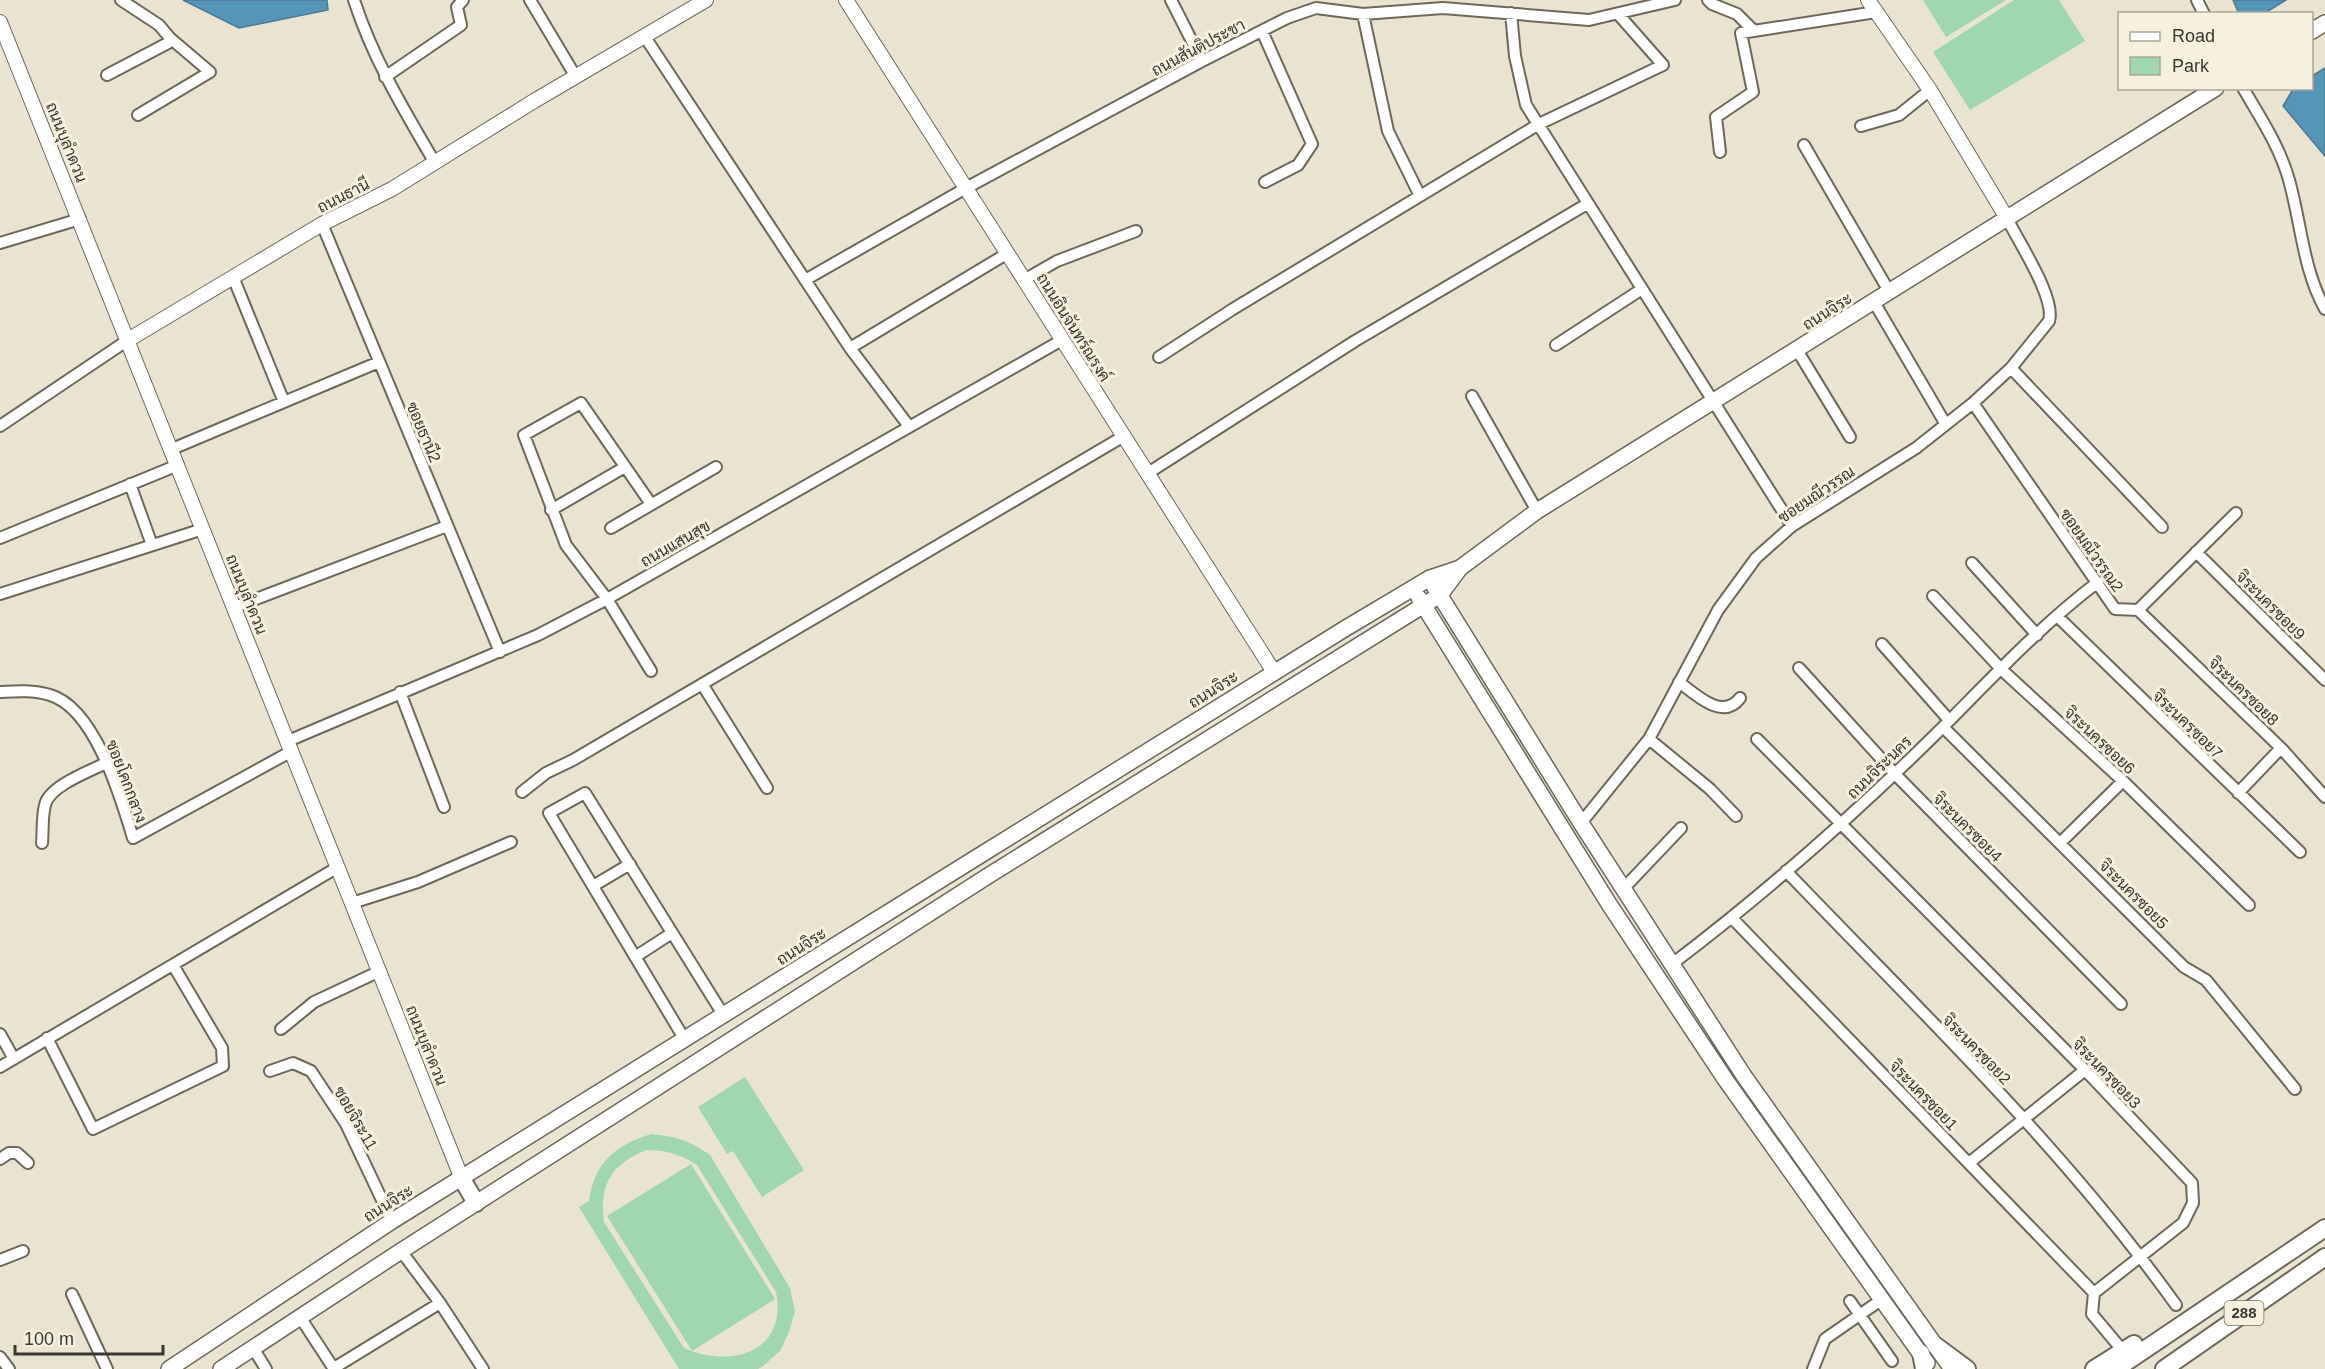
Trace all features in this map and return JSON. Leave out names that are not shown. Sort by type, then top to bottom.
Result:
[{"type":"main road","name":"ถนนจิระ","points":[[221,1369],[401,1251],[991,874],[1440,595],[1460,568],[1537,511],[2008,220],[2213,90]]},
{"type":"main road","name":"ถนนจิระ","points":[[169,1369],[392,1221],[1274,672],[1430,578],[1460,568]]},
{"type":"main road","points":[[1430,578],[1581,823],[1744,1076],[1919,1322],[1932,1369]]},
{"type":"main road","points":[[1413,588],[1609,904],[1725,1079],[1904,1331],[1927,1356],[1952,1369]]},
{"type":"main road","points":[[979,856],[975,864],[977,871],[986,876],[991,874]]},
{"type":"main road","points":[[958,869],[970,871],[974,881],[971,887]]},
{"type":"main road","points":[[462,1179],[476,1203]]},
{"type":"main road","name":"288","points":[[2116,1369],[2325,1228]]},
{"type":"main road","name":"288","points":[[2167,1368],[2325,1257]]},
{"type":"main road","points":[[2094,1369],[2141,1340],[2177,1327]]},
{"type":"main road","points":[[1927,1356],[1967,1369]]},
{"type":"street","points":[[121,0],[159,25],[170,38],[210,72],[138,116]]},
{"type":"street","points":[[354,0],[368,42],[385,77],[435,163]]},
{"type":"street","points":[[385,77],[461,25],[457,8],[463,0]]},
{"type":"street","points":[[530,0],[576,77]]},
{"type":"street","name":"ถนนธานี","points":[[0,426],[128,340],[322,224],[392,189],[706,0]]},
{"type":"street","name":"ถนนอินจันทร์ณรงค์","points":[[846,0],[1274,672]]},
{"type":"street","points":[[1171,0],[1202,61]]},
{"type":"street","name":"ถนนสันติประชา","points":[[805,280],[966,188],[1202,61],[1315,4],[1363,14],[1443,8],[1589,20],[1675,0]]},
{"type":"street","points":[[1708,0],[1712,4],[1737,14],[1754,31]]},
{"type":"street","points":[[1720,152],[1716,117],[1753,92],[1741,33],[1872,6],[1930,90],[2008,220]]},
{"type":"street","points":[[1511,13],[1515,56],[1526,105],[1792,526]]},
{"type":"street","points":[[1363,14],[1388,131],[1420,196]]},
{"type":"street","points":[[1159,357],[1233,309],[1539,124],[1663,65],[1618,14]]},
{"type":"street","name":"ถนนบุลำดวน","points":[[0,22],[462,1179]]},
{"type":"street","points":[[1262,31],[1312,144],[1298,165],[1265,182]]},
{"type":"street","points":[[645,37],[850,348],[908,425]]},
{"type":"street","points":[[107,75],[168,43],[170,38]]},
{"type":"street","points":[[1861,126],[1899,115],[1930,90]]},
{"type":"street","points":[[2243,90],[2272,138],[2288,178],[2312,279],[2325,309]]},
{"type":"street","points":[[1804,145],[1890,292]]},
{"type":"street","points":[[1148,473],[1355,341],[1587,204]]},
{"type":"street","points":[[0,243],[80,219]]},
{"type":"street","name":"ซอยมณีวรรณ","points":[[1581,823],[1649,739],[1718,609],[1755,558],[1792,526],[1916,448],[1973,403],[2011,368],[2036,338],[2051,314],[2044,291],[2008,220]]},
{"type":"street","name":"ซอยธานี2","points":[[322,224],[500,651]]},
{"type":"street","points":[[1024,280],[1057,261],[1136,231]]},
{"type":"street","points":[[850,348],[1008,253]]},
{"type":"street","points":[[233,277],[284,402]]},
{"type":"street","points":[[1556,345],[1642,289]]},
{"type":"street","points":[[1874,302],[1945,423]]},
{"type":"street","name":"ถนนแสนสุข","points":[[290,746],[400,692],[500,651],[607,599],[908,425],[1062,340]]},
{"type":"street","points":[[1797,350],[1850,437]]},
{"type":"street","points":[[172,449],[379,362]]},
{"type":"street","points":[[2011,368],[2162,527]]},
{"type":"street","points":[[1472,396],[1537,511]]},
{"type":"street","points":[[651,504],[581,403],[524,435],[566,545],[607,599],[651,671]]},
{"type":"street","name":"ซอยมณีวรรณ2","points":[[1973,403],[2115,609],[2139,610]]},
{"type":"street","points":[[522,792],[546,773],[573,760],[1124,436]]},
{"type":"street","points":[[0,538],[178,465]]},
{"type":"street","points":[[551,510],[625,467]]},
{"type":"street","points":[[611,528],[716,467]]},
{"type":"street","points":[[130,484],[152,545]]},
{"type":"street","points":[[2139,610],[2236,513]]},
{"type":"street","points":[[235,607],[447,526]]},
{"type":"street","points":[[0,594],[203,529]]},
{"type":"street","name":"จิระนครซอย9","points":[[2196,552],[2325,680]]},
{"type":"street","points":[[1972,563],[2037,635]]},
{"type":"street","name":"ถนนจิระนคร","points":[[1672,964],[1732,918],[1841,824],[2057,616],[2098,582]]},
{"type":"street","name":"จิระนครซอย6","points":[[1933,596],[2002,670],[2123,781],[2248,905]]},
{"type":"street","name":"จิระนครซอย8","points":[[2139,610],[2281,748],[2325,796]]},
{"type":"street","name":"จิระนครซอย7","points":[[2057,616],[2300,852]]},
{"type":"street","name":"จิระนครซอย5","points":[[1882,644],[1946,723],[2184,967],[2206,980],[2295,1089]]},
{"type":"street","name":"จิระนครซอย4","points":[[1799,668],[1894,773],[2121,1004]]},
{"type":"street","points":[[1679,682],[1702,699],[1725,709],[1731,707],[1740,698]]},
{"type":"street","points":[[702,684],[767,788]]},
{"type":"street","name":"ซอยโคกกลาง","points":[[0,692],[21,690],[52,695],[75,712],[93,734],[106,763],[132,838],[290,746]]},
{"type":"street","points":[[400,692],[444,807]]},
{"type":"street","points":[[1649,739],[1710,789],[1736,816]]},
{"type":"street","name":"จิระนครซอย3","points":[[1757,739],[2085,1070],[2192,1183],[2193,1203],[2183,1223],[2094,1293]]},
{"type":"street","points":[[2238,794],[2281,748]]},
{"type":"street","points":[[42,843],[45,804],[48,796],[56,789],[106,763]]},
{"type":"street","points":[[2061,842],[2123,781]]},
{"type":"street","points":[[686,1040],[549,813],[585,793],[723,1016]]},
{"type":"street","points":[[1624,888],[1681,828]]},
{"type":"street","points":[[352,903],[418,882],[511,842]]},
{"type":"street","points":[[593,886],[630,864]]},
{"type":"street","points":[[0,1067],[338,867]]},
{"type":"street","name":"จิระนครซอย2","points":[[1786,871],[2024,1120],[2141,1255],[2176,1305]]},
{"type":"street","name":"จิระนครซอย1","points":[[1732,918],[2094,1293]]},
{"type":"street","points":[[636,957],[672,933]]},
{"type":"street","points":[[47,1038],[93,1129],[223,1065],[222,1048],[173,965]]},
{"type":"street","points":[[281,1029],[314,1002],[380,971]]},
{"type":"street","points":[[0,1034],[14,1059]]},
{"type":"street","name":"ซอยจิระ11","points":[[270,1071],[293,1063],[311,1071],[346,1124],[392,1221]]},
{"type":"street","points":[[1969,1163],[2085,1070]]},
{"type":"street","points":[[0,1159],[9,1153],[17,1153],[28,1163]]},
{"type":"street","points":[[0,1260],[23,1251]]},
{"type":"street","points":[[401,1251],[440,1303],[483,1369]]},
{"type":"street","points":[[2094,1293],[2092,1314],[2123,1351]]},
{"type":"street","points":[[72,1294],[107,1369]]},
{"type":"street","points":[[1813,1369],[1825,1339],[1881,1300]]},
{"type":"street","points":[[1850,1301],[1892,1361]]},
{"type":"street","points":[[300,1317],[334,1369],[440,1303]]},
{"type":"street","points":[[253,1348],[266,1369]]},
{"type":"street","points":[[0,1357],[9,1369]]},
{"type":"green space","points":[[1923,0],[2006,0],[1946,37]]},
{"type":"green space","points":[[2014,0],[2059,0],[2085,41],[1970,110],[1933,52]]},
{"type":"green space","points":[[745,1077],[804,1170],[762,1197],[733,1151],[727,1154],[698,1107]]},
{"type":"green space","points":[[651,1134],[668,1136],[696,1146],[710,1155],[790,1288],[795,1311],[789,1332],[780,1351],[758,1369],[679,1369],[579,1207],[589,1201],[596,1176],[608,1157]],"holes":[[[646,1150],[673,1153],[697,1165],[776,1292],[777,1312],[773,1329],[765,1342],[752,1350],[720,1357],[684,1348],[604,1222],[604,1197],[610,1177],[624,1162]]]},
{"type":"green space","points":[[691,1164],[775,1299],[692,1351],[607,1216]]},
{"type":"water","points":[[183,0],[327,0],[328,10],[239,28]]},
{"type":"water","points":[[2233,0],[2286,0],[2267,12],[2238,12]]},
{"type":"water","points":[[2325,68],[2325,156],[2283,106],[2292,90],[2313,90],[2313,75]]}]
